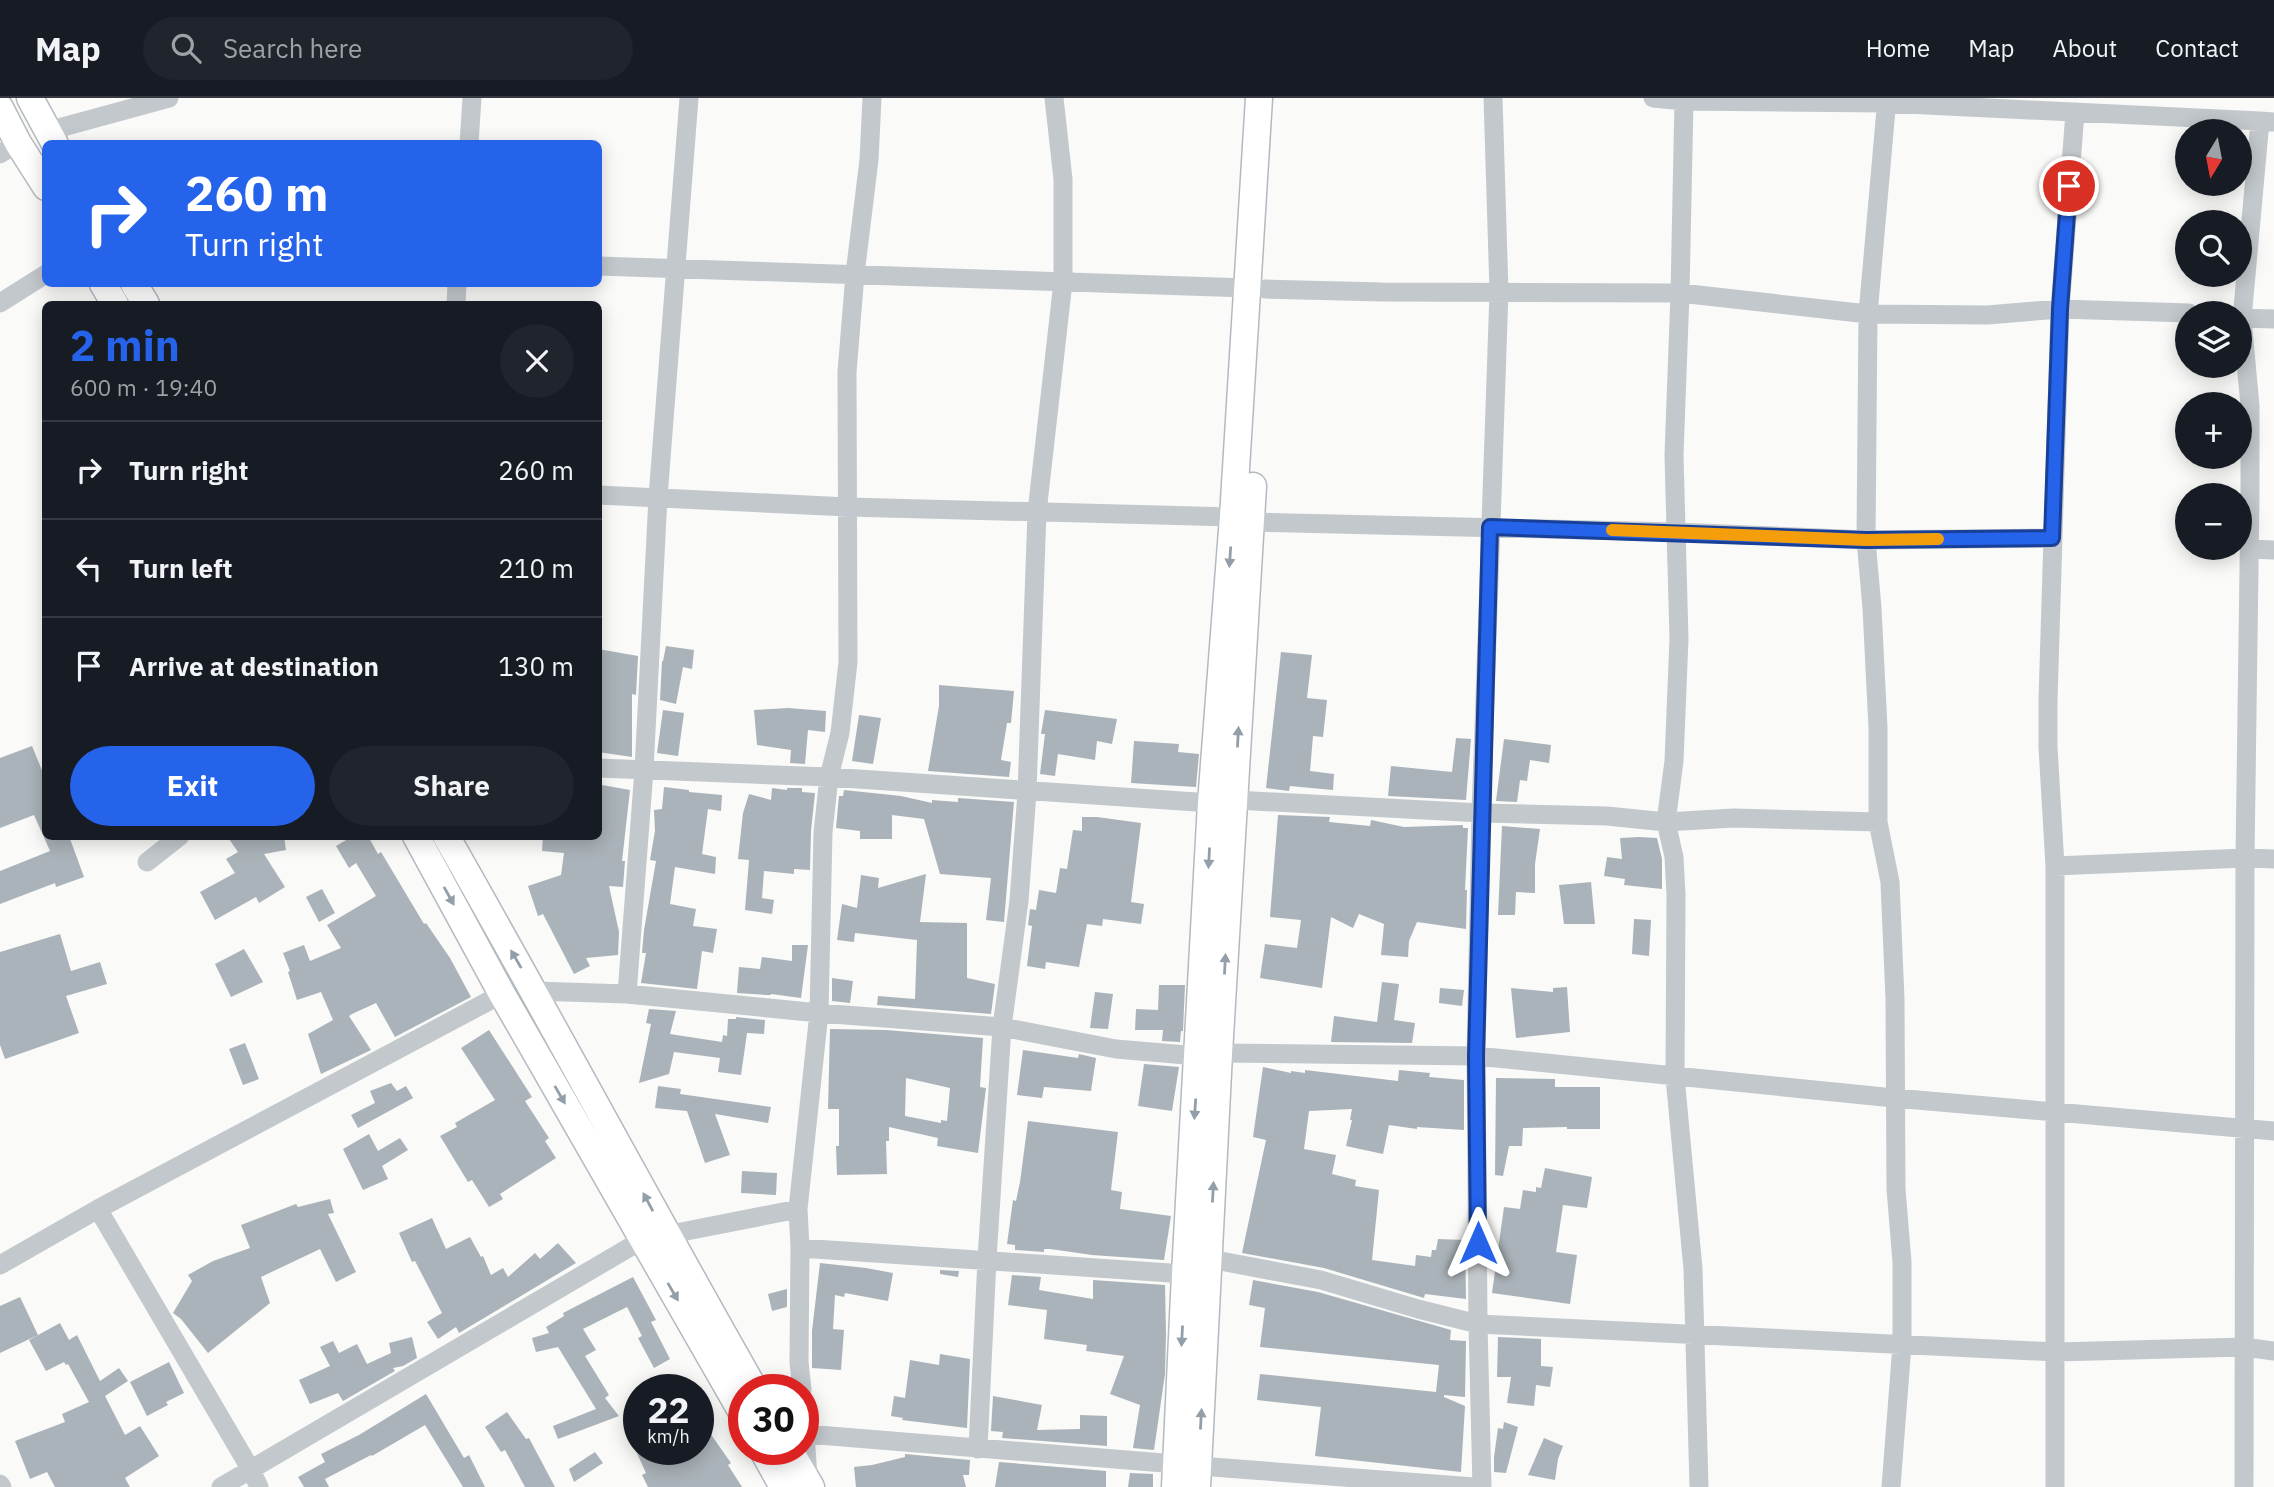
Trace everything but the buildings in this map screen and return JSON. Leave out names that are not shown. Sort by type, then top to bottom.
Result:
[{"type":"street","points":[[30,98],[52,137],[169,98]]},
{"type":"street","points":[[469,140],[472,98]]},
{"type":"street","points":[[627,993],[644,770],[658,496],[689,98]]},
{"type":"street","points":[[800,1374],[798,1209],[819,1013],[823,832],[828,777],[840,733],[848,662],[847,372],[855,274],[869,160],[872,98]]},
{"type":"street","points":[[978,1449],[1002,1027],[1019,901],[1027,792],[1037,512],[1063,282],[1063,179],[1054,98]]},
{"type":"street","points":[[1256,288],[1259,98]]},
{"type":"street","points":[[1187,1476],[1185,1274],[1209,1054],[1256,288],[1274,98]]},
{"type":"street","points":[[1482,1487],[1476,1056],[1481,813],[1499,292],[1493,98]]},
{"type":"street","points":[[1653,98],[1684,101],[1886,101],[2267,121],[2243,301]]},
{"type":"street","points":[[1684,101],[1674,454],[1679,639],[1674,761],[1667,822],[1674,857],[1676,895],[1675,1077],[1693,1269],[1699,1487]]},
{"type":"street","points":[[1886,101],[1868,314],[1866,540],[1878,728],[1878,822],[1890,882],[1895,999],[1896,1189],[1902,1262],[1902,1345],[1891,1487]]},
{"type":"street","points":[[0,108],[9,148],[42,183]]},
{"type":"street","points":[[2055,1487],[2054,866],[2048,699],[2060,309],[2075,112]]},
{"type":"street","points":[[602,266],[1382,292],[1680,293],[1868,314],[1987,315],[2060,309],[2175,313]]},
{"type":"street","points":[[0,303],[42,277]]},
{"type":"street","points":[[2252,319],[2274,319]]},
{"type":"street","points":[[2247,378],[2250,406],[2250,483]]},
{"type":"street","points":[[602,495],[848,507],[1866,540],[2052,538]]},
{"type":"street","points":[[2252,541],[2274,550]]},
{"type":"street","points":[[2244,1487],[2245,858],[2250,560]]},
{"type":"street","points":[[602,768],[828,777],[1027,792],[1223,802],[1607,816],[1667,822],[1734,818],[1878,822]]},
{"type":"street","points":[[147,862],[175,840]]},
{"type":"street","points":[[418,840],[502,994],[654,1238],[744,1374]]},
{"type":"street","points":[[448,840],[535,991],[728,1384]]},
{"type":"street","points":[[2054,866],[2274,859]]},
{"type":"street","points":[[535,991],[627,993],[819,1013],[1002,1027],[1116,1049],[1209,1054],[1476,1056],[1894,1098],[2274,1131]]},
{"type":"street","points":[[0,1265],[98,1209],[502,994]]},
{"type":"street","points":[[1187,1476],[1210,1259],[1209,1054]]},
{"type":"street","points":[[98,1209],[255,1478]]},
{"type":"street","points":[[221,1487],[255,1478],[654,1238],[798,1209]]},
{"type":"street","points":[[800,1248],[1185,1274]]},
{"type":"street","points":[[1210,1259],[1321,1280],[1478,1324],[2056,1352],[2244,1347],[2274,1351]]},
{"type":"street","points":[[819,1443],[978,1449],[1187,1476],[1474,1487]]},
{"type":"street","points":[[779,1465],[801,1485]]},
{"type":"street","points":[[799,1465],[801,1485]]},
{"type":"slow traffic","points":[[1612,530],[1866,540],[1938,539]]},
{"type":"route","points":[[1478,1243],[1476,1056],[1490,527],[1866,540],[2052,538],[2060,309],[2069,186]]}]
